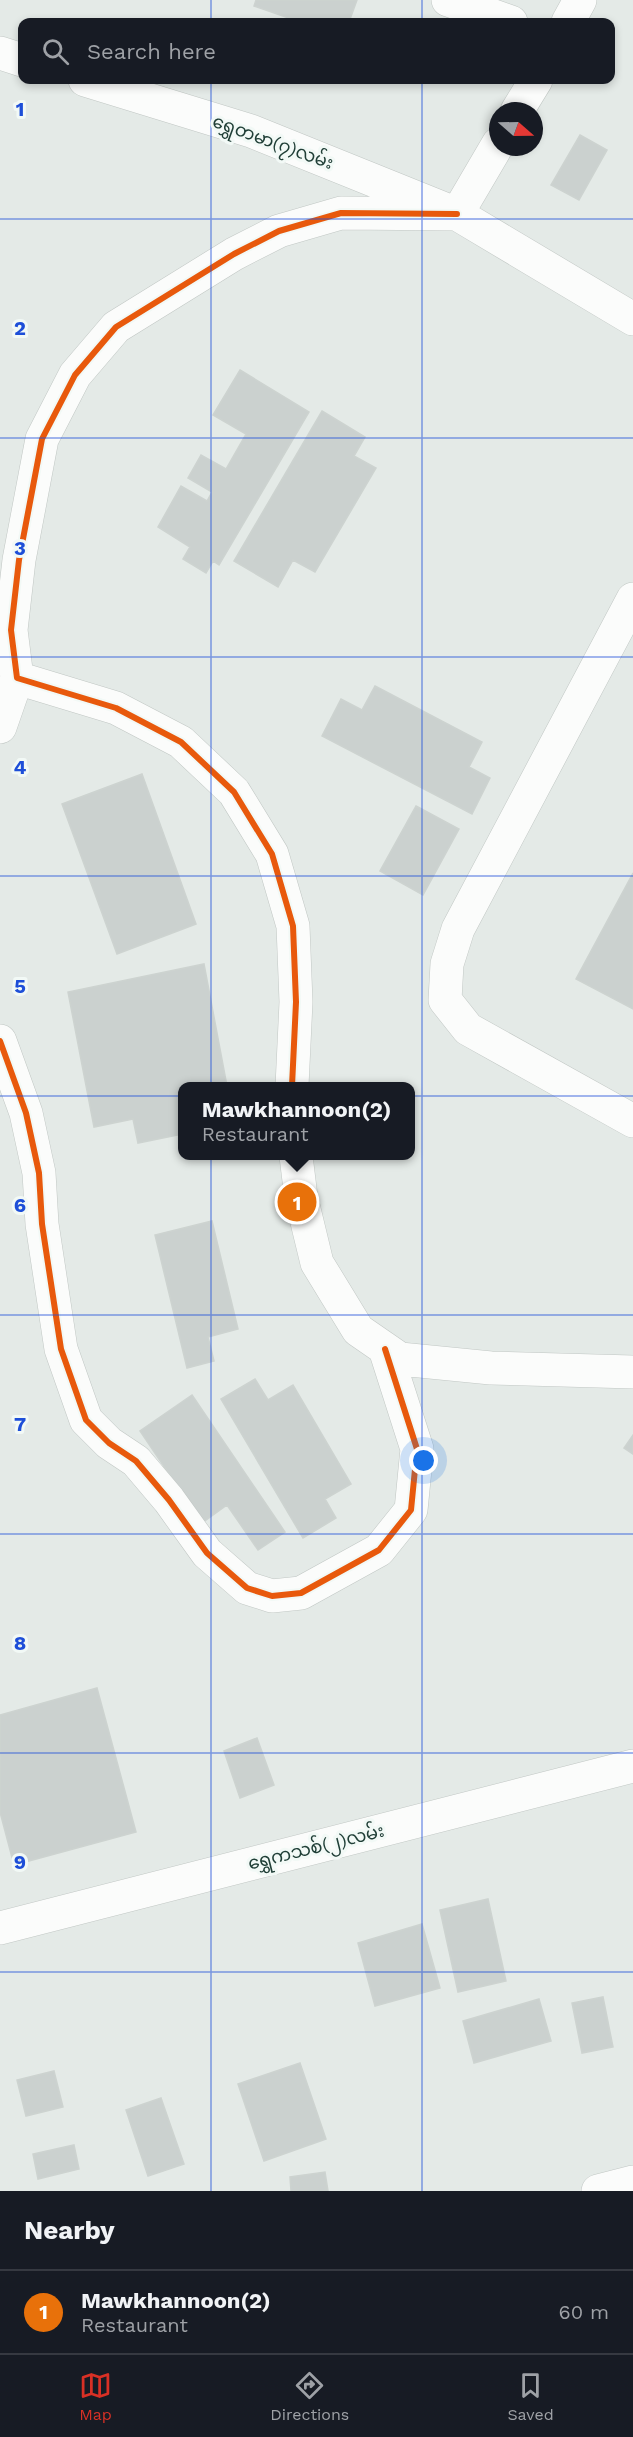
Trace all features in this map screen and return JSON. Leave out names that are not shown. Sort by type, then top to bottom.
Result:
[{"type":"street","points":[[448,0],[500,18]]},
{"type":"street","points":[[570,18],[580,0]]},
{"type":"street","points":[[0,53],[18,59]]},
{"type":"street","name":"ရွှေတမာ(၇)လမ်း","points":[[98,84],[251,131],[457,214],[633,319]]},
{"type":"street","points":[[523,102],[534,84]]},
{"type":"street","points":[[0,727],[17,678],[5,628],[42,439],[75,375],[116,327],[234,254],[279,231],[340,213],[457,214],[491,156]]},
{"type":"street","points":[[633,599],[458,929],[447,964],[445,1000],[468,1029],[633,1121]]},
{"type":"street","points":[[17,678],[116,708],[181,742],[234,792],[272,854],[293,926],[296,1002],[292,1082]]},
{"type":"street","points":[[0,1041],[26,1113],[39,1173],[42,1224],[62,1349],[86,1420],[109,1443],[136,1461],[169,1500],[207,1553],[247,1588],[272,1596],[301,1593],[379,1550],[411,1510],[417,1449],[385,1349]]},
{"type":"street","points":[[297,1160],[301,1197],[317,1263],[358,1330],[400,1359],[491,1368],[633,1372]]},
{"type":"street","name":"ရွှေကသစ်(၂)လမ်း","points":[[0,1928],[633,1766]]},
{"type":"street","points":[[598,2191],[633,2182]]},
{"type":"building","points":[[256,0],[357,0],[350,18],[288,18],[254,6]]},
{"type":"building","points":[[580,135],[607,150],[579,200],[551,185]]},
{"type":"building","points":[[240,370],[309,412],[219,565],[213,561],[206,573],[183,559],[190,547],[158,527],[181,486],[207,501],[212,492],[188,478],[201,455],[226,469],[246,434],[213,415]]},
{"type":"building","points":[[322,411],[365,437],[354,456],[376,468],[315,572],[293,560],[278,587],[234,561]]},
{"type":"building","points":[[375,686],[482,742],[469,767],[490,778],[472,814],[322,736],[341,699],[362,710]]},
{"type":"building","points":[[142,774],[196,924],[117,954],[62,804]]},
{"type":"building","points":[[416,806],[459,829],[423,895],[380,871]]},
{"type":"building","points":[[633,873],[633,1009],[576,979]]},
{"type":"building","points":[[204,964],[226,1082],[178,1082],[178,1135],[138,1143],[133,1119],[94,1127],[68,992]]},
{"type":"building","points":[[212,1221],[238,1329],[208,1337],[214,1361],[187,1368],[155,1235]]},
{"type":"building","points":[[255,1379],[268,1400],[293,1385],[351,1484],[325,1499],[336,1518],[303,1538],[221,1399]]},
{"type":"building","points":[[192,1395],[285,1532],[258,1550],[227,1505],[202,1523],[140,1431]]},
{"type":"building","points":[[633,1435],[633,1454],[624,1448]]},
{"type":"building","points":[[97,1688],[136,1832],[14,1865],[0,1812],[0,1715]]},
{"type":"building","points":[[257,1738],[274,1785],[240,1798],[224,1751]]},
{"type":"building","points":[[488,1899],[506,1981],[458,1992],[440,1910]]},
{"type":"building","points":[[422,1924],[440,1988],[375,2006],[358,1943]]},
{"type":"building","points":[[603,1997],[613,2047],[582,2053],[572,2003]]},
{"type":"building","points":[[539,1999],[551,2041],[474,2063],[463,2021]]},
{"type":"building","points":[[300,2063],[326,2139],[264,2161],[238,2084]]},
{"type":"building","points":[[54,2071],[63,2107],[26,2116],[17,2080]]},
{"type":"building","points":[[161,2098],[184,2164],[148,2176],[126,2110]]},
{"type":"building","points":[[74,2145],[79,2169],[38,2179],[33,2154]]},
{"type":"building","points":[[325,2172],[328,2191],[291,2191],[290,2177]]},
{"type":"cycle path","points":[[292,1082],[296,1002],[293,926],[272,854],[234,792],[181,742],[116,708],[17,678],[11,630],[19,560],[42,439],[75,375],[116,327],[234,254],[279,231],[341,213],[457,214]]},
{"type":"cycle path","points":[[0,1041],[26,1113],[39,1173],[42,1224],[61,1349],[86,1420],[109,1443],[136,1461],[169,1500],[207,1553],[247,1588],[272,1596],[301,1593],[379,1550],[411,1510],[417,1449],[385,1349]]},
{"type":"place","name":"Mawkhannoon(2)","points":[[297,1202]]}]
